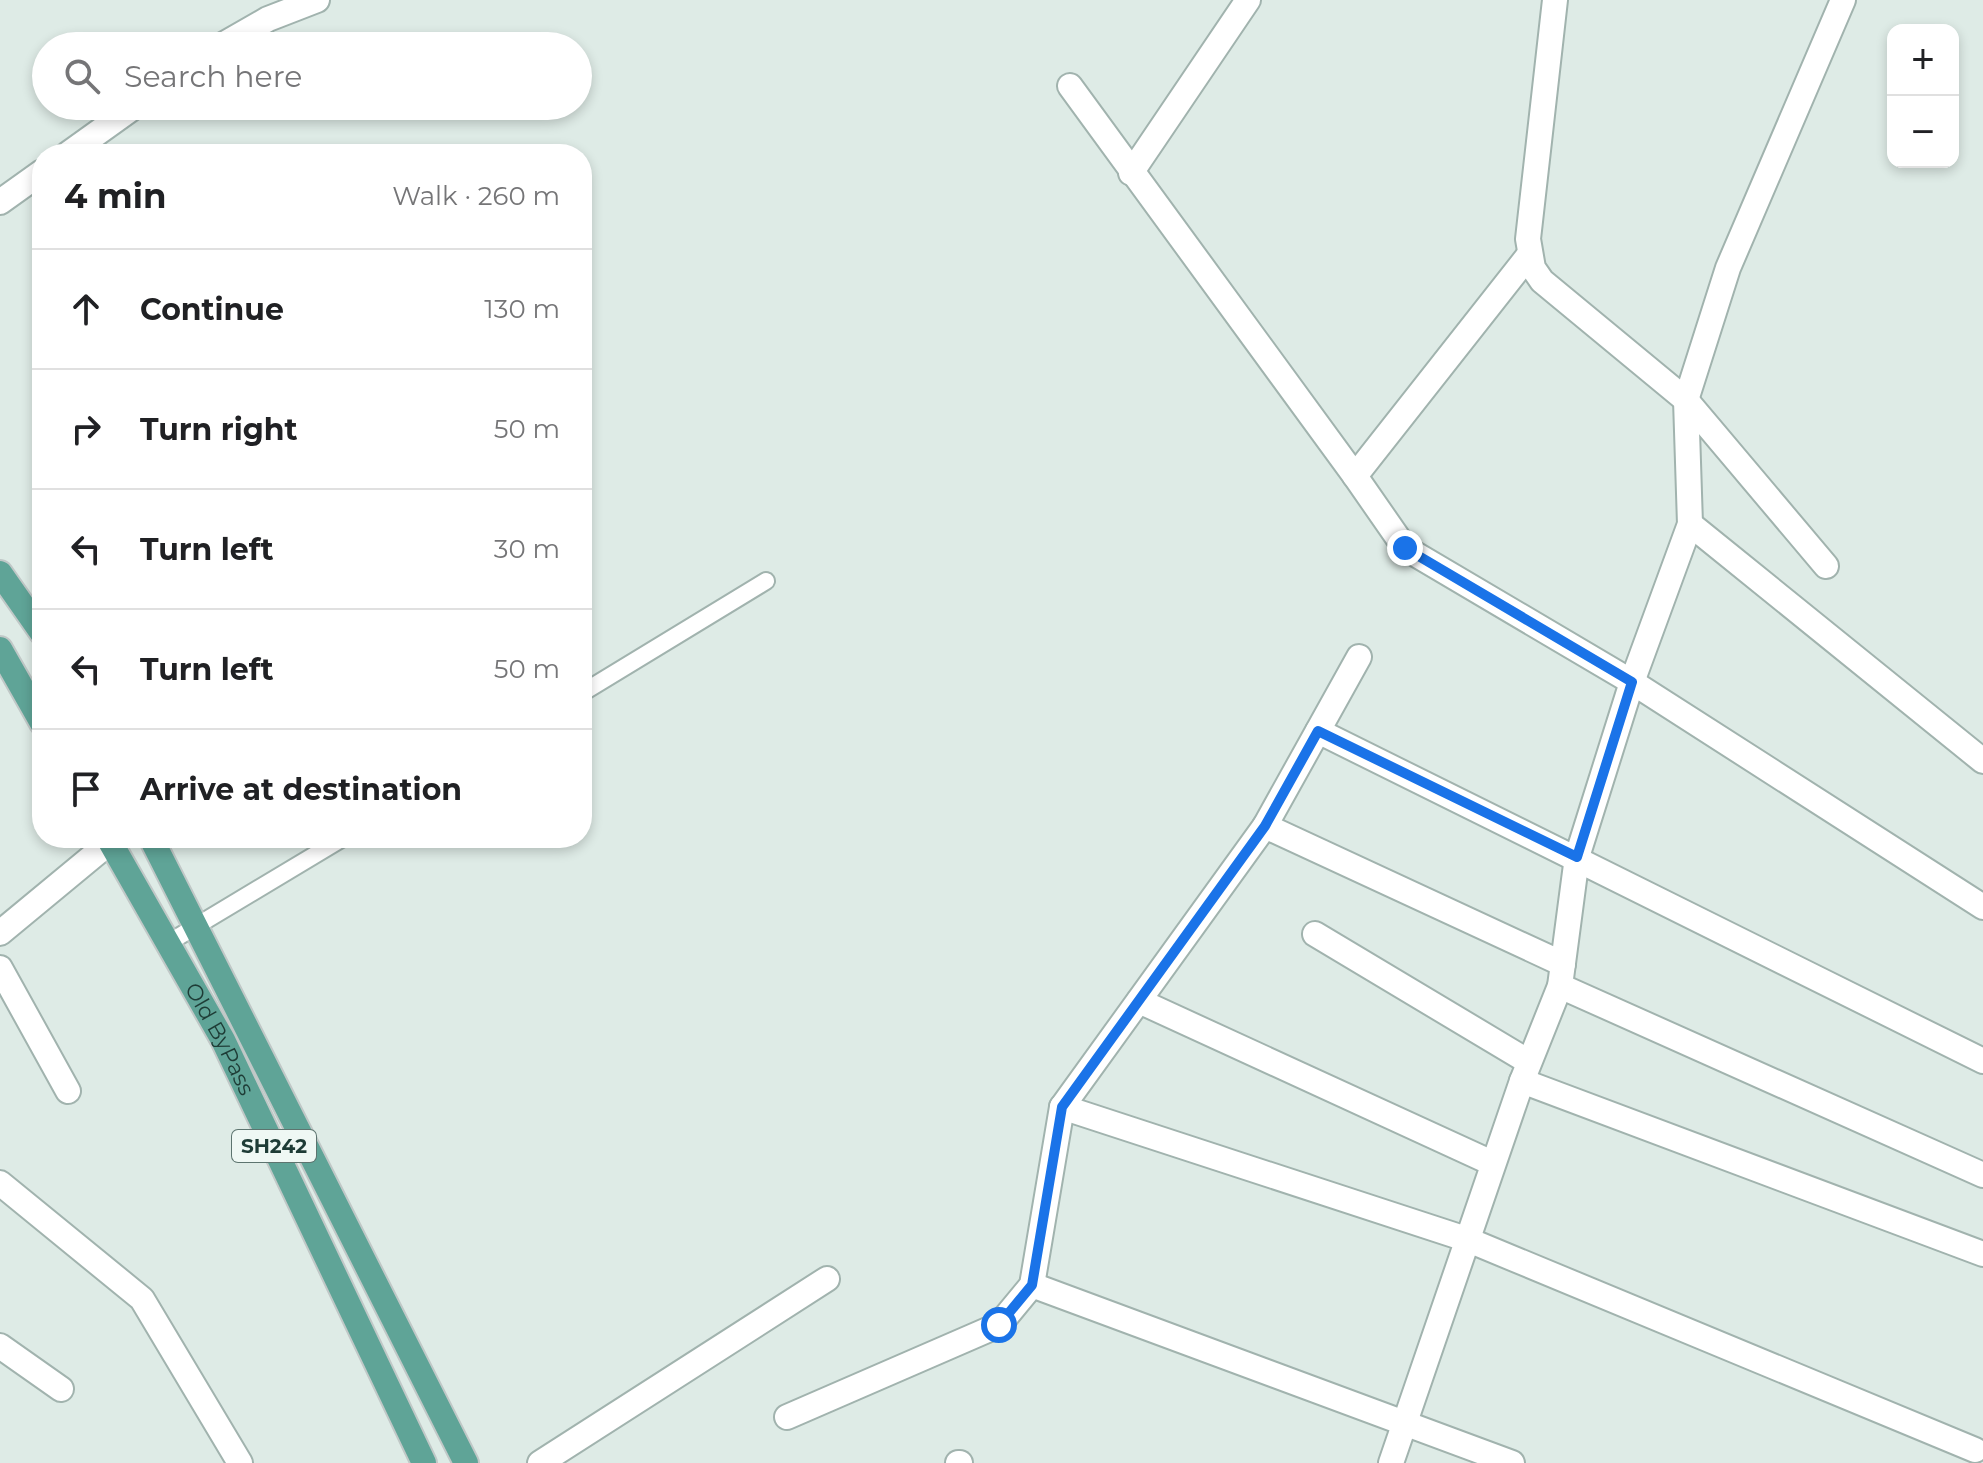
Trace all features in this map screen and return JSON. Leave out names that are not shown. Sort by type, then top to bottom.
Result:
[{"type":"main road","points":[[0,573],[32,619]]},
{"type":"main road","points":[[0,649],[32,705]]},
{"type":"main road","name":"Old ByPass","points":[[114,848],[223,1040],[424,1463]]},
{"type":"main road","name":"Old ByPass","points":[[156,848],[466,1463]]},
{"type":"street","points":[[245,32],[268,19],[317,0]]},
{"type":"street","points":[[1131,173],[1248,0]]},
{"type":"street","points":[[1555,0],[1528,239],[1533,268],[1542,281],[1686,400],[1826,566]]},
{"type":"street","points":[[1391,1463],[1492,1163],[1562,975],[1577,857],[1632,682],[1690,524],[1686,400],[1728,268],[1843,0]]},
{"type":"street","points":[[1070,86],[1405,548],[1632,682],[1983,907]]},
{"type":"street","points":[[82,144],[115,120]]},
{"type":"street","points":[[0,202],[32,179]]},
{"type":"street","points":[[1355,476],[1529,255]]},
{"type":"street","points":[[1690,524],[1983,761]]},
{"type":"street","points":[[787,1417],[999,1325],[1032,1285],[1062,1107],[1265,826],[1359,657]]},
{"type":"street","points":[[1318,731],[1983,1061]]},
{"type":"street","points":[[1265,826],[1562,975],[1983,1175]]},
{"type":"street","points":[[0,933],[100,848]]},
{"type":"street","points":[[1315,934],[1525,1072],[1983,1254]]},
{"type":"street","points":[[1,971],[68,1091]]},
{"type":"street","points":[[1139,1001],[1492,1163]]},
{"type":"street","points":[[1062,1107],[1466,1239],[1974,1452]]},
{"type":"street","points":[[0,1183],[142,1299],[240,1463]]},
{"type":"street","points":[[540,1463],[827,1279]]},
{"type":"street","points":[[1032,1285],[1512,1463]]},
{"type":"street","points":[[0,1346],[61,1389]]},
{"type":"lane","points":[[592,687],[766,581]]},
{"type":"lane","points":[[168,943],[327,848]]},
{"type":"route","points":[[999,1325],[1032,1285],[1062,1107],[1265,826],[1318,731],[1577,857],[1632,682],[1405,548]]}]
